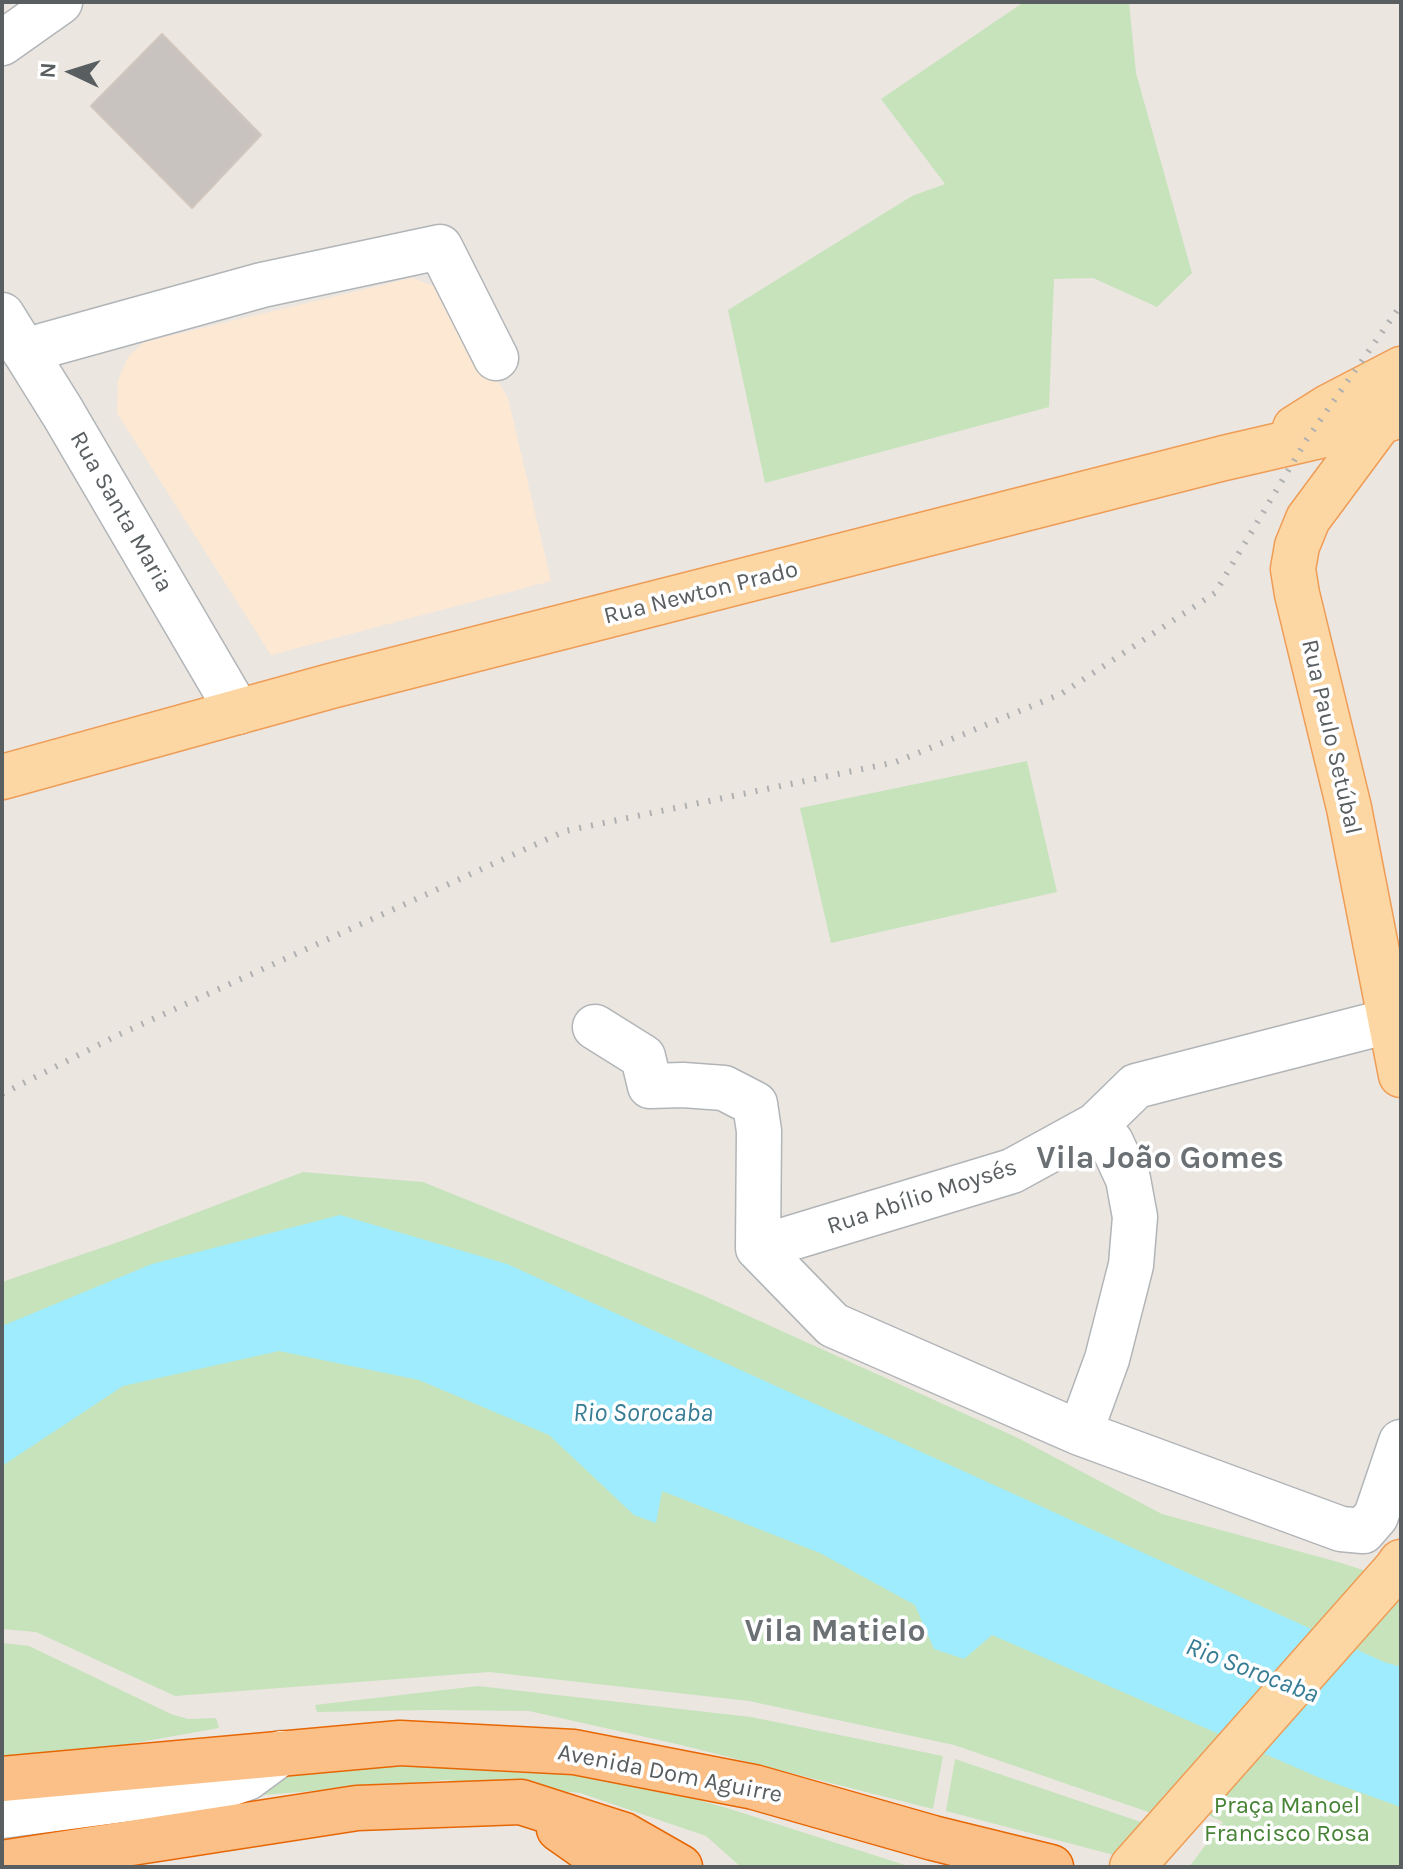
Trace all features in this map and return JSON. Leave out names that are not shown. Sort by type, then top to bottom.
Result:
[{"type":"highway","name":"Avenida Dom Aguirre","points":[[2,1779],[400,1743],[574,1752],[754,1787],[933,1838],[1051,1867]]},
{"type":"highway","points":[[2,1863],[357,1808],[521,1802],[624,1835],[680,1867]]},
{"type":"highway","points":[[521,1802],[613,1867]]},
{"type":"main road","points":[[1260,450],[1330,406],[1401,369]]},
{"type":"main road","name":"Rua Newton Prado","points":[[2,777],[238,712],[1390,418]]},
{"type":"main road","name":"Rua Paulo Setúbal","points":[[1390,418],[1308,519],[1297,546],[1293,569],[1349,808],[1401,1075]]},
{"type":"main road","points":[[1260,450],[1292,465],[1306,477],[1312,496],[1308,519]]},
{"type":"main road","points":[[1132,1867],[1398,1566]]},
{"type":"street","points":[[2,43],[60,2]]},
{"type":"street","points":[[13,333],[440,247],[496,358]]},
{"type":"street","name":"Rua Santa Maria","points":[[13,333],[238,712]]},
{"type":"street","name":"Rua Abílio Moysés","points":[[758,1248],[1012,1171],[1096,1125],[1136,1086],[1389,1021]]},
{"type":"street","points":[[595,1027],[643,1057],[650,1086],[724,1088],[755,1104],[759,1131],[758,1248],[833,1325],[1080,1433],[1341,1529],[1363,1531],[1376,1516],[1401,1442]]},
{"type":"street","points":[[1080,1433],[1107,1359],[1131,1265],[1135,1217],[1128,1179],[1111,1142],[1096,1125]]},
{"type":"street","points":[[2,1816],[221,1787],[247,1778],[281,1753]]},
{"type":"shaded area","points":[[412,278],[442,289],[508,398],[551,581],[271,655],[117,413],[118,380],[128,357],[144,342]]},
{"type":"green space","points":[[1024,2],[1129,2],[1136,73],[1192,273],[1157,307],[1093,278],[1054,279],[1049,407],[765,483],[728,310],[912,196],[945,184],[881,99]]},
{"type":"green space","points":[[1027,761],[1057,892],[831,943],[800,808]]},
{"type":"green space","name":"Praça Manoel Francisco Rosa","points":[[303,1172],[423,1182],[700,1294],[1016,1437],[1162,1514],[1401,1582],[1401,1867],[1189,1867],[1223,1822],[1165,1794],[1151,1813],[954,1745],[749,1701],[489,1672],[175,1696],[36,1632],[2,1629],[2,1282],[130,1238]]},
{"type":"green space","points":[[2,1643],[29,1646],[171,1714],[188,1719],[216,1718],[219,1728],[118,1746],[2,1759]]},
{"type":"green space","points":[[478,1686],[751,1717],[943,1756],[933,1809],[681,1745],[529,1711],[317,1712],[315,1705]]},
{"type":"green space","points":[[342,1759],[598,1772],[727,1808],[911,1867],[741,1867],[706,1836],[580,1793],[445,1780],[264,1795],[276,1775]]},
{"type":"green space","points":[[955,1759],[1150,1825],[1114,1855],[946,1811]]},
{"type":"water","name":"Rio Sorocaba","points":[[340,1215],[507,1264],[1384,1662],[1401,1667],[1401,1807],[1320,1778],[992,1635],[964,1659],[934,1649],[915,1605],[820,1553],[662,1491],[656,1523],[634,1515],[549,1435],[419,1380],[279,1351],[123,1386],[2,1466],[2,1326],[152,1264]]},
{"type":"building","points":[[162,34],[261,135],[192,208],[91,106]]},
{"type":"railway","points":[[2,1094],[118,1035],[565,831],[896,762],[1061,694],[1215,593],[1307,439],[1401,305]]},
{"type":"district","name":"Vila João Gomes","points":[[1160,1159]]},
{"type":"district","name":"Vila Matielo","points":[[835,1632]]}]
